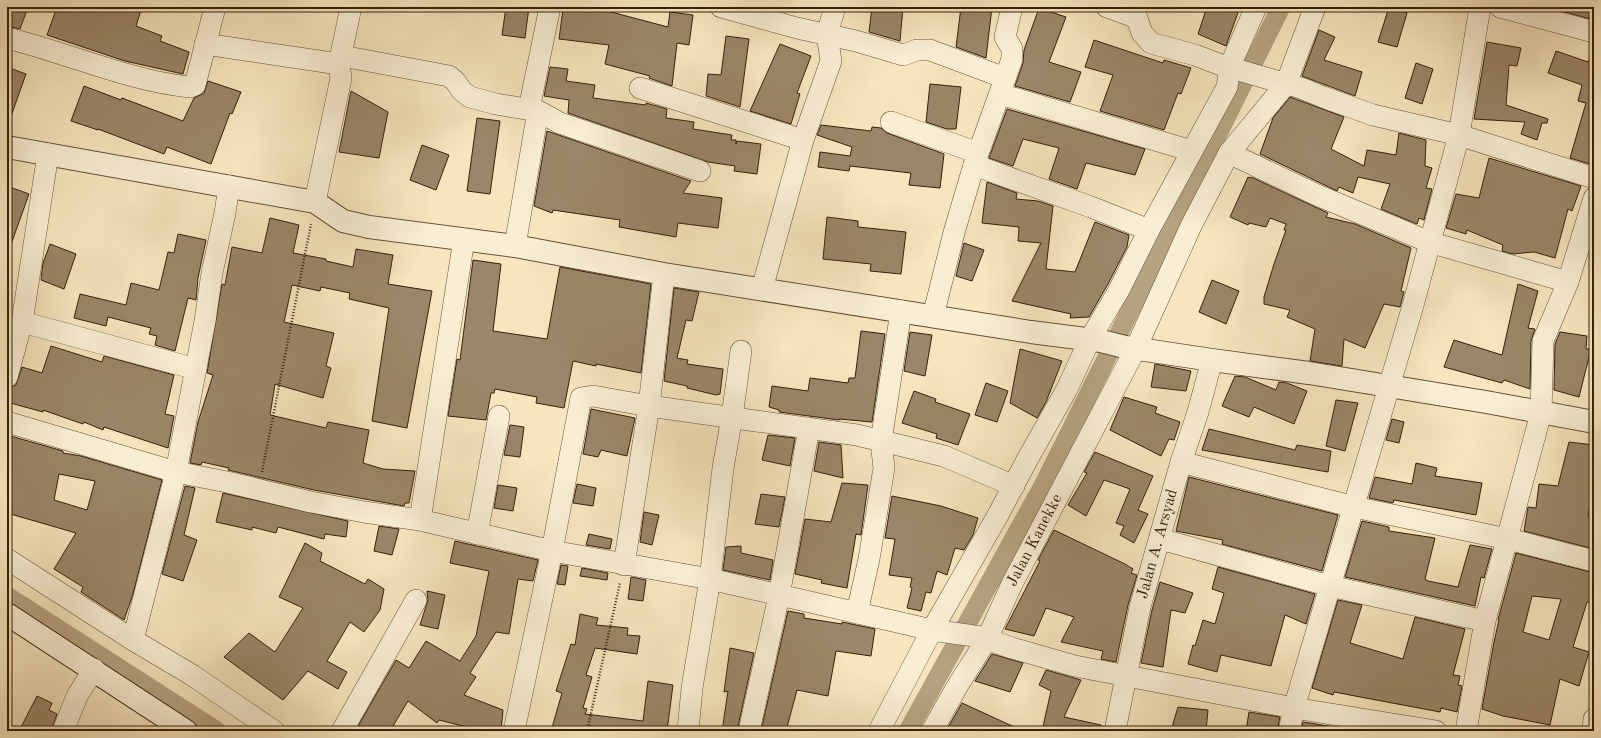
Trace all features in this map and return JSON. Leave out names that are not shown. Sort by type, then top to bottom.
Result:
[{"type":"street","points":[[7,38],[133,77],[156,83],[190,87],[195,85],[204,44],[215,7]]},
{"type":"street","points":[[316,202],[341,78],[341,60],[351,7]]},
{"type":"street","points":[[516,246],[533,110],[550,7]]},
{"type":"street","points":[[721,7],[903,55],[917,50],[930,50],[1003,86],[1192,151]]},
{"type":"street","points":[[762,289],[803,140],[831,61],[827,34],[835,7]]},
{"type":"street","points":[[933,316],[955,229],[976,159],[1003,86],[1012,52],[1005,37],[1012,7]]},
{"type":"street","points":[[1107,7],[1137,18],[1142,33],[1151,43],[1195,55],[1373,115],[1459,135],[1594,178]]},
{"type":"street","points":[[879,731],[938,631],[1014,486],[1067,389],[1096,340],[1149,230],[1227,87],[1256,7]]},
{"type":"street","name":"Jalan Kanekke","points":[[932,731],[984,638],[1012,584],[1229,153],[1281,83],[1315,7]]},
{"type":"street","points":[[1289,731],[1294,708],[1389,388],[1459,135],[1480,7]]},
{"type":"street","points":[[1500,7],[1594,32]]},
{"type":"street","points":[[204,44],[341,60],[449,76],[455,81],[462,92],[470,98],[533,110],[560,124],[700,171]]},
{"type":"street","points":[[640,88],[803,140]]},
{"type":"street","points":[[891,122],[976,159],[1149,230]]},
{"type":"street","points":[[7,147],[316,202],[343,221],[369,227],[406,233],[516,246],[664,274],[1096,340],[1212,360],[1309,373],[1389,388],[1486,402],[1594,422]]},
{"type":"street","points":[[1229,153],[1331,201],[1429,242],[1568,282]]},
{"type":"street","points":[[7,377],[18,310],[48,154]]},
{"type":"street","points":[[133,640],[176,472],[229,186]]},
{"type":"street","points":[[1466,731],[1486,621],[1541,413],[1543,341],[1568,282],[1594,198]]},
{"type":"street","points":[[420,520],[464,239]]},
{"type":"street","points":[[624,565],[649,406],[664,274]]},
{"type":"street","points":[[18,310],[196,368]]},
{"type":"street","points":[[857,613],[869,559],[884,468],[882,441],[901,311]]},
{"type":"street","points":[[688,731],[692,688],[710,579],[723,468],[741,352]]},
{"type":"street","name":"Jalan A. Arsyad","points":[[1115,731],[1140,607],[1180,462],[1198,412],[1212,360]]},
{"type":"street","points":[[514,731],[552,551],[581,398],[594,396],[649,406],[809,428],[882,441],[944,456],[1014,486]]},
{"type":"street","points":[[477,534],[499,416]]},
{"type":"street","points":[[7,422],[176,472],[258,490],[364,512],[420,520],[552,551],[624,565],[710,579],[779,596],[938,631],[984,638],[1012,648],[1075,666],[1294,708],[1436,731]]},
{"type":"street","points":[[749,731],[779,596],[809,428]]},
{"type":"street","points":[[1180,462],[1354,507],[1508,539],[1594,561]]},
{"type":"street","points":[[1160,539],[1330,586],[1486,621]]},
{"type":"street","points":[[7,559],[133,640],[192,675],[274,731]]},
{"type":"street","points":[[342,731],[416,600]]},
{"type":"street","points":[[7,614],[94,669],[186,731]]},
{"type":"street","points":[[63,731],[77,696],[94,669]]},
{"type":"street","points":[[1593,731],[1594,719]]},
{"type":"path","points":[[258,490],[316,202]]},
{"type":"path","points":[[587,731],[624,565]]},
{"type":"building","points":[[7,7],[28,7],[20,29],[7,26]]},
{"type":"building","points":[[57,7],[142,7],[136,26],[162,36],[160,41],[189,52],[183,74],[125,61],[47,35]]},
{"type":"building","points":[[506,7],[529,7],[525,38],[502,35]]},
{"type":"building","points":[[588,7],[611,10],[611,12],[668,27],[670,12],[693,15],[689,45],[677,43],[672,86],[649,78],[650,76],[605,64],[609,45],[559,39],[563,9],[588,12]]},
{"type":"building","points":[[872,7],[903,7],[900,41],[869,32]]},
{"type":"building","points":[[961,7],[992,7],[986,58],[956,47]]},
{"type":"building","points":[[1207,7],[1240,7],[1226,46],[1198,34]]},
{"type":"building","points":[[1389,7],[1407,13],[1397,47],[1378,42]]},
{"type":"building","points":[[1547,7],[1594,7],[1594,20]]},
{"type":"building","points":[[1039,8],[1066,17],[1049,62],[1081,72],[1070,102],[1015,86],[1023,63],[1024,50]]},
{"type":"building","points":[[1319,30],[1335,37],[1324,60],[1362,72],[1355,96],[1302,76]]},
{"type":"building","points":[[726,36],[749,39],[740,107],[706,96],[708,74],[721,75]]},
{"type":"building","points":[[1094,40],[1163,63],[1164,60],[1191,68],[1181,94],[1178,93],[1164,130],[1100,111],[1113,75],[1085,67]]},
{"type":"building","points":[[1487,42],[1521,48],[1517,66],[1509,65],[1506,105],[1548,119],[1547,123],[1542,123],[1537,140],[1521,134],[1525,122],[1474,119]]},
{"type":"building","points":[[780,44],[811,56],[797,93],[800,94],[791,124],[750,111]]},
{"type":"building","points":[[1556,51],[1588,62],[1590,58],[1594,58],[1594,160],[1591,160],[1590,164],[1570,158],[1586,103],[1578,101],[1582,85],[1548,73]]},
{"type":"building","points":[[1416,63],[1433,69],[1422,104],[1405,98]]},
{"type":"building","points":[[7,67],[26,74],[9,122],[7,121]]},
{"type":"building","points":[[550,67],[568,69],[566,81],[595,85],[593,98],[646,105],[646,103],[667,109],[666,118],[694,122],[693,129],[732,135],[731,140],[736,140],[736,144],[737,141],[761,144],[757,174],[734,171],[735,166],[708,162],[568,113],[569,100],[544,96]]},
{"type":"building","points":[[208,81],[241,92],[232,114],[230,113],[211,164],[167,147],[164,154],[98,129],[71,121],[84,86],[121,100],[122,98],[183,121],[194,98],[204,93]]},
{"type":"building","points":[[930,84],[961,87],[956,129],[947,129],[926,122]]},
{"type":"building","points":[[351,91],[388,112],[379,158],[339,152]]},
{"type":"building","points":[[1290,97],[1344,117],[1331,149],[1364,166],[1367,150],[1396,155],[1399,133],[1426,140],[1425,166],[1432,168],[1426,188],[1432,189],[1424,220],[1419,218],[1417,224],[1381,209],[1390,184],[1358,177],[1353,193],[1339,187],[1337,191],[1260,154],[1273,118]]},
{"type":"building","points":[[1007,109],[1145,149],[1135,175],[1086,163],[1077,189],[1049,179],[1059,148],[1023,139],[1013,166],[989,158]]},
{"type":"building","points":[[477,118],[500,121],[490,194],[467,191]]},
{"type":"building","points":[[821,125],[871,131],[872,127],[881,128],[887,133],[944,154],[940,188],[909,185],[911,173],[850,166],[849,171],[818,167],[820,152],[850,156],[852,147],[817,135]]},
{"type":"building","points":[[547,131],[691,181],[683,193],[722,198],[718,228],[678,223],[676,237],[619,227],[620,220],[553,210],[552,213],[534,206]]},
{"type":"building","points":[[422,145],[449,155],[436,190],[410,180]]},
{"type":"building","points":[[1489,158],[1581,186],[1572,211],[1568,209],[1555,258],[1534,252],[1512,254],[1502,251],[1503,245],[1467,230],[1466,234],[1446,228],[1456,194],[1479,198]]},
{"type":"building","points":[[1248,177],[1251,177],[1328,213],[1326,217],[1355,224],[1411,248],[1401,291],[1404,292],[1400,307],[1384,304],[1365,348],[1344,339],[1342,366],[1310,361],[1315,329],[1287,317],[1290,310],[1264,304],[1264,297],[1286,230],[1284,230],[1286,224],[1270,218],[1266,227],[1249,223],[1248,225],[1230,217]]},
{"type":"building","points":[[987,182],[1017,193],[1016,199],[1038,201],[1053,206],[1046,269],[1075,272],[1095,222],[1129,235],[1127,247],[1089,317],[1070,318],[1071,314],[1012,301],[1041,243],[1018,241],[1019,227],[982,223]]},
{"type":"building","points":[[7,186],[29,194],[9,250],[7,249]]},
{"type":"building","points":[[827,217],[858,221],[858,227],[906,232],[901,274],[870,271],[871,264],[823,259]]},
{"type":"building","points":[[270,218],[299,225],[293,253],[326,259],[326,261],[353,267],[356,249],[393,255],[388,284],[432,291],[407,428],[372,421],[389,308],[349,299],[350,293],[321,287],[320,291],[292,285],[284,322],[334,333],[326,366],[331,368],[323,398],[275,384],[270,415],[326,428],[328,422],[369,430],[363,463],[383,469],[415,471],[409,503],[405,503],[404,506],[314,490],[228,470],[229,468],[202,462],[201,465],[190,463],[198,422],[213,375],[207,373],[222,284],[225,285],[232,247],[262,253]]},
{"type":"building","points":[[178,234],[206,240],[198,278],[196,300],[188,298],[175,351],[155,345],[157,336],[149,334],[151,328],[108,317],[106,326],[74,318],[80,294],[126,305],[131,283],[159,290],[168,252],[174,253]]},
{"type":"building","points":[[964,243],[984,250],[972,281],[956,276]]},
{"type":"building","points":[[50,244],[76,254],[64,289],[41,280],[43,263]]},
{"type":"building","points":[[473,260],[501,264],[493,331],[547,339],[560,267],[651,284],[641,373],[573,361],[564,408],[536,403],[537,397],[495,389],[494,393],[491,393],[486,420],[448,416],[457,359],[460,360]]},
{"type":"building","points":[[1212,280],[1239,291],[1226,324],[1199,312]]},
{"type":"building","points":[[1518,284],[1538,291],[1528,328],[1535,329],[1531,341],[1530,389],[1504,380],[1502,383],[1444,367],[1454,340],[1502,355]]},
{"type":"building","points":[[674,288],[699,292],[692,321],[686,320],[677,358],[688,360],[687,364],[723,369],[720,394],[716,395],[664,381]]},
{"type":"building","points":[[861,331],[885,334],[872,422],[839,420],[779,412],[779,410],[769,407],[772,386],[808,391],[810,378],[848,383],[849,378],[855,378]]},
{"type":"building","points":[[910,332],[932,335],[925,376],[904,371]]},
{"type":"building","points":[[1560,332],[1587,336],[1586,349],[1591,349],[1579,397],[1554,390],[1555,344]]},
{"type":"building","points":[[51,346],[102,362],[104,356],[174,375],[165,414],[174,416],[168,448],[104,427],[103,430],[84,422],[83,424],[43,410],[43,412],[7,402],[7,389],[16,385],[22,367],[42,373]]},
{"type":"building","points":[[1020,349],[1062,361],[1046,402],[1037,418],[1010,403]]},
{"type":"building","points":[[1155,364],[1191,371],[1186,391],[1151,387]]},
{"type":"building","points":[[1235,376],[1245,377],[1276,390],[1279,382],[1287,383],[1307,391],[1294,424],[1254,407],[1249,417],[1222,406]]},
{"type":"building","points":[[986,383],[1008,391],[997,422],[975,415]]},
{"type":"building","points":[[914,391],[936,399],[935,402],[970,414],[958,445],[936,438],[937,434],[902,423]]},
{"type":"building","points":[[1124,397],[1157,407],[1155,413],[1180,422],[1174,440],[1169,439],[1161,456],[1110,430]]},
{"type":"building","points":[[1336,400],[1358,403],[1345,451],[1326,446]]},
{"type":"building","points":[[591,409],[635,418],[627,456],[601,450],[598,457],[583,454]]},
{"type":"building","points":[[1392,419],[1404,422],[1399,443],[1386,440]]},
{"type":"building","points":[[510,425],[524,427],[520,457],[504,455]]},
{"type":"building","points":[[1209,429],[1295,450],[1297,445],[1331,451],[1328,472],[1202,450]]},
{"type":"building","points":[[7,435],[63,451],[63,453],[81,456],[162,480],[133,594],[124,620],[81,592],[83,587],[54,569],[76,533],[7,513]],"holes":[[[59,474],[95,481],[87,510],[54,500]]]},
{"type":"building","points":[[768,435],[795,438],[790,466],[762,460]]},
{"type":"building","points":[[819,442],[841,445],[843,478],[814,471]]},
{"type":"building","points":[[1569,442],[1594,445],[1594,481],[1588,516],[1594,519],[1594,549],[1524,531],[1528,507],[1536,508],[1539,484],[1558,486]]},
{"type":"building","points":[[1095,452],[1153,476],[1138,510],[1148,514],[1134,543],[1120,535],[1124,526],[1116,523],[1130,489],[1104,480],[1086,516],[1068,505],[1087,473],[1084,472]]},
{"type":"building","points":[[1416,463],[1437,468],[1435,476],[1482,483],[1476,515],[1394,500],[1393,503],[1369,498],[1375,477],[1412,484]]},
{"type":"building","points":[[1189,477],[1338,515],[1322,571],[1222,544],[1223,540],[1176,531]]},
{"type":"building","points":[[842,483],[868,485],[861,535],[856,534],[847,588],[821,583],[822,580],[795,574],[805,519],[831,522]]},
{"type":"building","points":[[577,484],[596,488],[593,506],[573,503]]},
{"type":"building","points":[[498,485],[517,488],[513,511],[494,508]]},
{"type":"building","points":[[185,486],[195,488],[184,535],[197,540],[183,581],[162,574]]},
{"type":"building","points":[[223,493],[348,521],[346,537],[325,534],[324,539],[278,527],[276,533],[252,527],[252,530],[216,522]]},
{"type":"building","points":[[761,494],[785,497],[779,527],[755,524]]},
{"type":"building","points":[[892,496],[941,506],[978,518],[973,535],[964,550],[955,548],[947,575],[937,571],[931,593],[926,592],[921,611],[907,608],[912,588],[910,587],[912,578],[889,575],[895,539],[885,538]]},
{"type":"building","points":[[644,512],[659,515],[652,545],[640,542]]},
{"type":"building","points":[[1362,521],[1389,527],[1389,531],[1435,538],[1425,579],[1428,581],[1458,587],[1470,545],[1492,549],[1484,578],[1481,577],[1475,606],[1345,577]]},
{"type":"building","points":[[379,526],[399,529],[392,555],[374,551]]},
{"type":"building","points":[[1054,530],[1125,564],[1133,569],[1131,573],[1137,575],[1128,605],[1116,662],[1101,659],[1103,651],[1061,642],[1074,617],[1046,608],[1034,636],[1005,629],[1040,561],[1038,560]]},
{"type":"building","points":[[589,534],[612,539],[610,549],[586,545]]},
{"type":"building","points":[[455,541],[538,560],[533,581],[518,579],[509,634],[496,632],[470,673],[476,677],[464,695],[503,710],[501,731],[483,731],[439,720],[437,723],[408,701],[390,731],[365,731],[358,726],[396,660],[409,668],[426,641],[460,661],[476,636],[489,571],[450,563]]},
{"type":"building","points":[[305,543],[322,553],[320,561],[365,584],[368,579],[384,589],[380,610],[364,632],[350,622],[327,661],[347,672],[338,689],[308,671],[283,700],[224,657],[249,633],[275,652],[303,608],[279,597]]},
{"type":"building","points":[[741,546],[741,553],[773,560],[770,580],[723,570],[726,547]]},
{"type":"building","points":[[1516,553],[1594,573],[1594,603],[1587,602],[1573,647],[1589,652],[1579,686],[1560,679],[1550,725],[1503,716],[1482,709],[1498,620]],"holes":[[[1532,596],[1561,599],[1549,640],[1523,632]]]},
{"type":"building","points":[[561,565],[568,566],[565,585],[557,584]]},
{"type":"building","points":[[1218,567],[1315,594],[1306,624],[1285,615],[1271,666],[1221,655],[1217,672],[1188,664],[1193,645],[1195,646],[1203,620],[1215,624],[1224,593],[1212,589]]},
{"type":"building","points":[[582,568],[608,573],[607,580],[580,576]]},
{"type":"building","points":[[631,577],[646,580],[643,601],[628,599]]},
{"type":"building","points":[[1160,582],[1193,593],[1185,613],[1171,610],[1163,667],[1141,663],[1152,610]]},
{"type":"building","points":[[427,591],[445,595],[438,629],[420,625],[428,600]]},
{"type":"building","points":[[1338,600],[1362,605],[1350,643],[1403,659],[1415,617],[1465,629],[1453,675],[1460,676],[1458,685],[1462,686],[1457,712],[1441,708],[1440,712],[1334,692],[1333,695],[1312,688]]},
{"type":"building","points":[[788,611],[804,614],[804,618],[842,624],[842,622],[875,629],[871,656],[836,651],[828,696],[797,690],[786,731],[761,731]]},
{"type":"building","points":[[580,614],[598,618],[596,625],[628,628],[627,635],[640,636],[637,654],[595,648],[586,675],[592,677],[583,708],[587,709],[585,714],[643,721],[648,681],[673,685],[667,731],[551,731],[562,693],[556,691],[571,644],[575,645]]},
{"type":"building","points":[[730,648],[754,653],[737,731],[722,731],[728,691],[724,692]]},
{"type":"building","points":[[992,654],[1023,663],[1010,692],[975,681]]},
{"type":"building","points":[[1046,670],[1081,680],[1064,717],[1101,725],[1100,731],[1042,731],[1051,691],[1039,685]]},
{"type":"building","points":[[37,696],[52,703],[49,710],[57,714],[51,731],[19,731]]},
{"type":"building","points":[[962,703],[1023,731],[946,731]]},
{"type":"building","points":[[1178,707],[1208,710],[1206,731],[1174,731],[1174,727],[1172,727]]},
{"type":"building","points":[[1249,712],[1280,717],[1277,731],[1246,731]]},
{"type":"building","points":[[1303,722],[1359,731],[1301,731]]},
{"type":"waterway","points":[[908,731],[1045,482],[1281,7]]},
{"type":"waterway","points":[[7,596],[217,731]]}]
